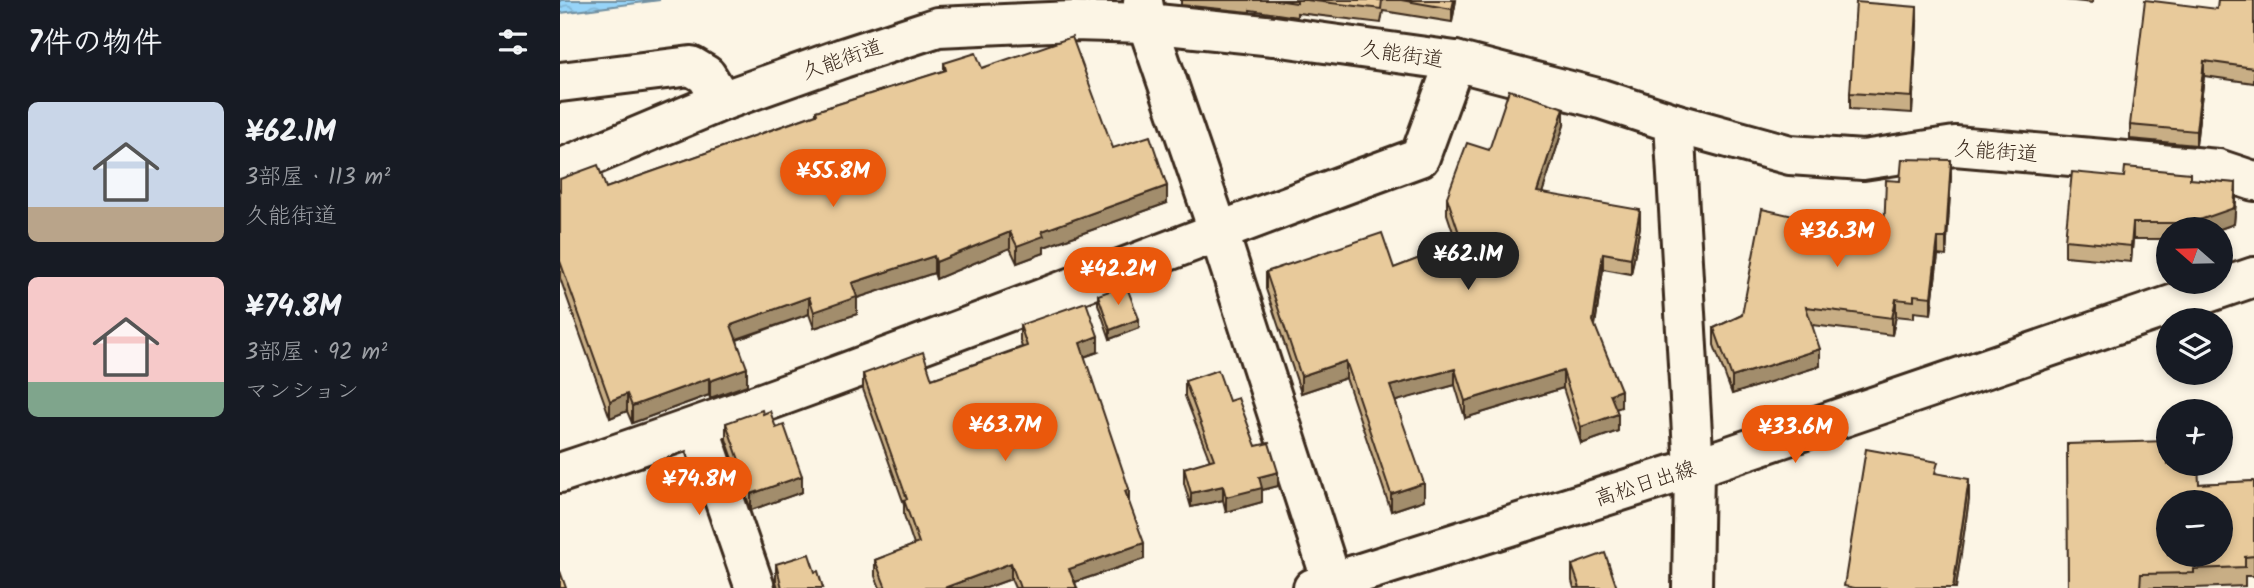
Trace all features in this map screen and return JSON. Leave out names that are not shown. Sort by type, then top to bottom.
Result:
[{"type":"street","name":"久能街道","points":[[560,169],[722,101],[938,27],[1073,21],[1145,12],[1274,36],[1455,61],[1601,99],[1674,123],[1790,155],[1863,160],[1955,146],[2218,170],[2254,181]]},
{"type":"street","points":[[1145,12],[1218,230],[1327,586]]},
{"type":"street","points":[[560,473],[699,427],[1218,230],[1420,157],[1455,61]]},
{"type":"street","points":[[560,82],[691,66],[706,75],[722,101]]},
{"type":"street","points":[[1674,123],[1694,468],[1692,588]]},
{"type":"street","name":"高松日出線","points":[[1327,586],[1694,468],[2254,277]]},
{"type":"street","points":[[699,427],[755,588]]},
{"type":"water","points":[[560,0],[660,0],[560,13]]},
{"type":"building","points":[[1276,0],[1297,0],[1297,3]]},
{"type":"building","points":[[1306,0],[1382,0],[1381,9]]},
{"type":"building","points":[[1401,0],[1454,0],[1452,9]]},
{"type":"building","points":[[2145,0],[2217,9],[2218,0],[2254,0],[2254,68],[2204,61],[2196,131],[2130,125]]},
{"type":"building","points":[[1856,2],[1917,7],[1912,97],[1850,93]]},
{"type":"building","points":[[1072,37],[1113,148],[1150,136],[1167,186],[1042,231],[1044,236],[1017,246],[1010,232],[936,262],[934,256],[852,283],[857,297],[814,312],[809,297],[731,325],[747,368],[710,381],[709,378],[632,406],[627,394],[610,401],[560,261],[560,179],[598,165],[606,188],[817,114],[816,111],[946,70],[944,63],[976,53],[982,68]]},
{"type":"building","points":[[1509,90],[1564,108],[1537,192],[1640,210],[1631,258],[1603,253],[1593,321],[1621,390],[1610,394],[1618,414],[1581,427],[1563,371],[1465,401],[1455,369],[1390,386],[1424,483],[1391,494],[1346,361],[1301,376],[1266,272],[1382,233],[1394,268],[1462,242],[1447,197],[1467,143],[1489,150]]},
{"type":"building","points":[[1902,159],[1951,160],[1946,238],[1938,238],[1931,297],[1914,295],[1914,301],[1896,299],[1892,318],[1806,307],[1820,349],[1732,377],[1714,328],[1742,315],[1762,209],[1811,222],[1884,233],[1886,180],[1900,181]]},
{"type":"building","points":[[2125,167],[2190,173],[2190,179],[2236,183],[2234,208],[2208,217],[2156,217],[2156,223],[2133,223],[2131,246],[2065,240],[2072,172],[2124,177]]},
{"type":"building","points":[[1126,285],[1139,319],[1110,330],[1098,295]]},
{"type":"building","points":[[1086,302],[1098,336],[1080,343],[1129,489],[1125,491],[1144,543],[1069,569],[1077,588],[1020,588],[1011,563],[944,588],[886,588],[875,560],[919,543],[904,500],[907,499],[863,374],[923,352],[932,379],[1027,346],[1020,325]]},
{"type":"building","points":[[1218,370],[1229,401],[1238,398],[1256,446],[1269,443],[1278,472],[1259,477],[1262,488],[1226,497],[1223,486],[1191,493],[1184,468],[1214,459],[1185,381]]},
{"type":"building","points":[[762,410],[763,414],[770,411],[776,428],[784,425],[802,476],[751,494],[726,423]]},
{"type":"building","points":[[2156,441],[2156,476],[2199,476],[2199,484],[2254,481],[2254,556],[2245,557],[2245,567],[2194,569],[2194,573],[2141,574],[2140,588],[2068,588],[2067,444]]},
{"type":"building","points":[[1866,449],[1938,462],[1935,473],[1969,479],[1953,588],[1844,586]]},
{"type":"building","points":[[1605,553],[1617,588],[1580,588],[1572,565]]},
{"type":"building","points":[[809,554],[823,588],[782,588],[776,564]]},
{"type":"building","points":[[560,571],[566,588],[560,588]]}]
